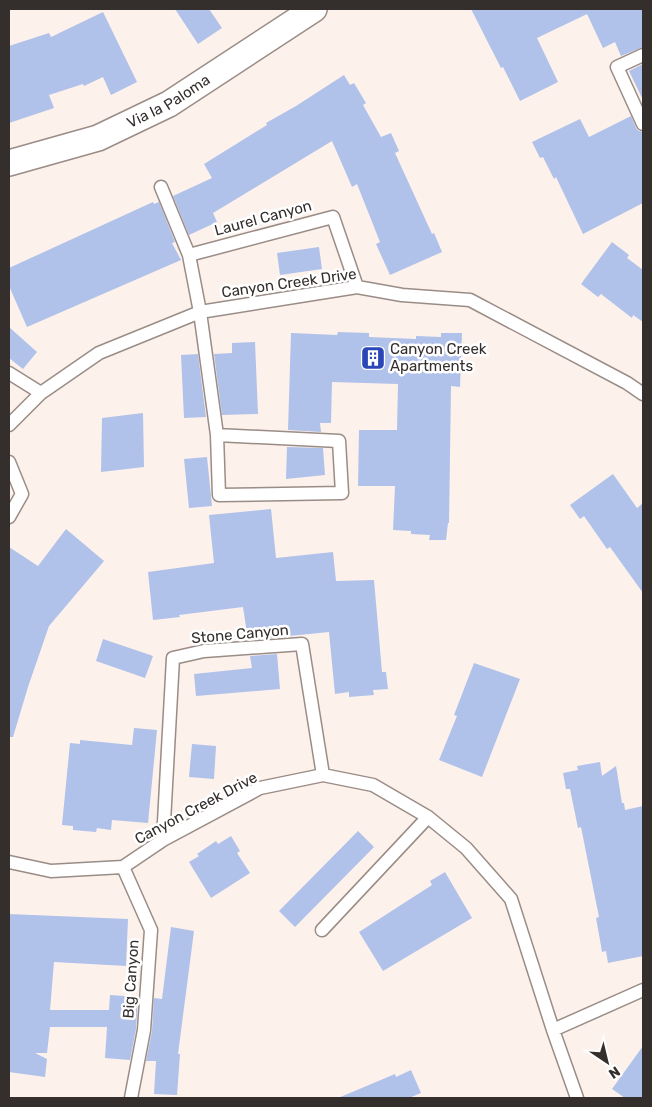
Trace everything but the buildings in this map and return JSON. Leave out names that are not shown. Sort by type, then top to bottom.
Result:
[{"type":"street","name":"Via la Paloma","points":[[9,164],[98,138],[168,104],[314,9]]},
{"type":"lane","points":[[643,55],[617,67],[643,124]]},
{"type":"lane","points":[[161,187],[189,255],[200,312],[217,435],[219,494],[342,493],[340,442],[217,435]]},
{"type":"lane","name":"Laurel Canyon","points":[[189,255],[332,217],[357,287]]},
{"type":"lane","name":"Canyon Creek Drive","points":[[9,425],[41,393],[99,353],[200,312],[292,299],[357,287],[402,295],[470,300],[643,394]]},
{"type":"lane","points":[[9,373],[41,393]]},
{"type":"lane","points":[[9,462],[22,494],[9,517]]},
{"type":"lane","name":"Stone Canyon","points":[[163,840],[172,658],[204,651],[302,644],[323,775]]},
{"type":"lane","name":"Canyon Creek Drive","points":[[123,867],[163,840],[260,788],[323,775],[373,785],[428,817],[466,848],[511,899],[577,1098]]},
{"type":"lane","points":[[322,930],[428,817]]},
{"type":"lane","points":[[9,862],[51,870],[123,867]]},
{"type":"lane","name":"Big Canyon","points":[[123,867],[151,930],[144,1030],[131,1098]]},
{"type":"lane","points":[[553,1030],[643,990]]},
{"type":"place","name":"Canyon Creek Apartments","points":[[373,358]]}]
